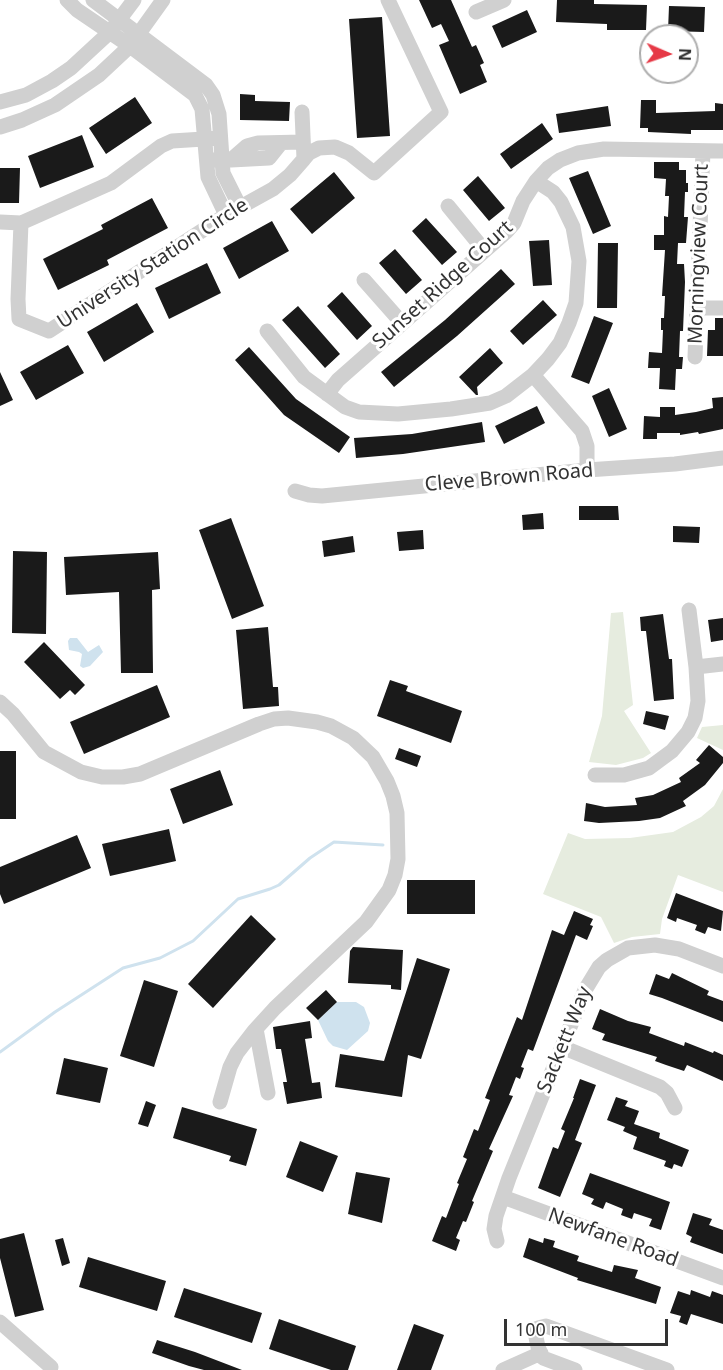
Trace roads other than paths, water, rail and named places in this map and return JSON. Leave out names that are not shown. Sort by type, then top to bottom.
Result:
[{"type":"street","points":[[67,0],[77,10],[110,32],[134,40]]},
{"type":"street","points":[[93,0],[119,19],[134,40],[195,95],[202,109],[223,173],[240,207]]},
{"type":"street","points":[[0,102],[26,95],[52,81],[80,61],[110,32],[134,0]]},
{"type":"street","points":[[0,127],[22,120],[77,91],[99,75],[134,40],[163,0]]},
{"type":"street","name":"University Station Circle","points":[[21,224],[19,319],[49,331],[226,215],[273,189],[290,175],[309,153],[319,148],[335,147],[349,153],[374,172],[441,112],[388,0]]},
{"type":"street","points":[[476,12],[504,0]]},
{"type":"street","points":[[302,112],[304,159]]},
{"type":"street","points":[[0,222],[21,224],[111,183],[161,146],[172,141],[212,139]]},
{"type":"street","points":[[226,215],[208,177],[219,160],[258,143],[303,142]]},
{"type":"street","name":"Sunset Ridge Court","points":[[327,394],[338,380],[514,222],[523,201],[536,181],[548,168],[560,160],[592,150],[619,148],[723,152]]},
{"type":"street","name":"Morningview Court","points":[[695,357],[703,151]]},
{"type":"street","points":[[267,332],[304,377],[345,407],[359,411],[382,414],[451,409],[490,403],[506,396],[534,375],[560,343],[570,323],[576,303],[579,261],[573,227],[561,202],[553,192],[536,181]]},
{"type":"street","points":[[448,206],[484,250]]},
{"type":"street","points":[[364,280],[402,323]]},
{"type":"street","points":[[697,308],[723,308]]},
{"type":"street","points":[[534,375],[582,431],[587,446],[587,471]]},
{"type":"street","name":"Cleve Brown Road","points":[[295,491],[322,496],[723,458]]},
{"type":"street","points":[[595,775],[634,774],[649,768],[672,751],[688,732],[695,718],[698,701],[689,610]]},
{"type":"street","points":[[696,667],[723,664]]},
{"type":"street","points":[[0,702],[13,714],[44,753],[81,772],[102,777],[140,774],[274,719],[302,719],[331,726],[353,738],[373,757],[393,796],[397,813],[398,859],[389,890],[366,922],[275,1008],[256,1029],[237,1053],[230,1067],[220,1102]]},
{"type":"street","name":"Sackett Way","points":[[497,1241],[494,1229],[502,1197],[591,977],[599,967],[617,954],[641,945],[679,949],[723,966]]},
{"type":"street","points":[[256,1029],[268,1093]]},
{"type":"street","points":[[562,1047],[660,1087],[667,1093],[675,1108]]},
{"type":"street","name":"Newfane Road","points":[[502,1197],[723,1278]]},
{"type":"street","points":[[0,1322],[51,1367]]},
{"type":"street","points":[[575,1370],[543,1358],[536,1337],[537,1328],[546,1326],[667,1370]]},
{"type":"street","points":[[503,1370],[541,1353]]},
{"type":"water","points":[[70,638],[77,638],[88,652],[99,645],[103,652],[90,666],[83,668],[80,666],[82,654],[69,650]]},
{"type":"water","points":[[337,1002],[356,1002],[364,1007],[370,1023],[368,1031],[347,1050],[333,1046],[328,1041],[318,1020]]},
{"type":"waterway","points":[[0,1052],[55,1012],[123,968],[160,958],[193,941],[238,899],[279,885],[310,858],[334,842],[383,845]]}]
